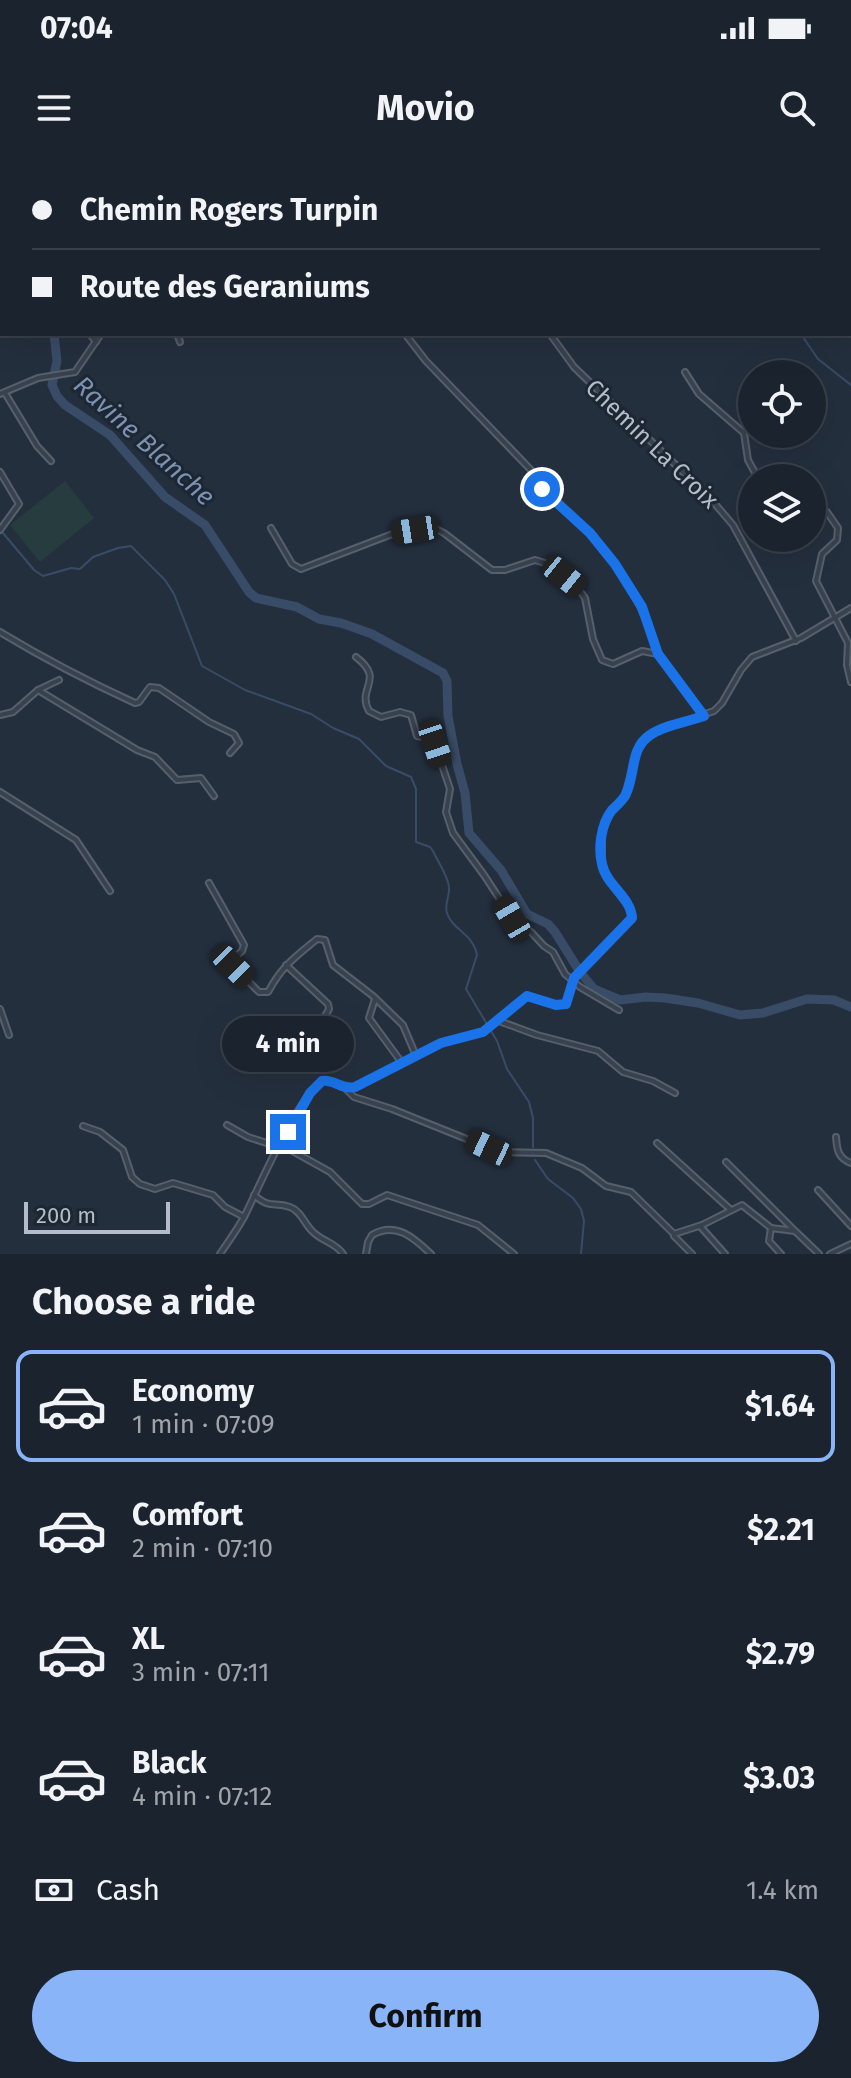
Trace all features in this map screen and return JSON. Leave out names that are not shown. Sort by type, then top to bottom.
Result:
[{"type":"street","points":[[92,336],[96,342]]},
{"type":"street","points":[[51,461],[37,446],[2,393],[38,378],[75,372],[100,336]]},
{"type":"street","points":[[178,336],[180,342]]},
{"type":"street","points":[[407,336],[426,361],[531,470],[542,489],[590,533],[615,564],[642,607],[658,654],[704,716]]},
{"type":"street","name":"Chemin La Croix","points":[[551,336],[574,367],[710,498],[733,525],[796,641]]},
{"type":"street","points":[[685,372],[699,394],[744,433],[750,464]]},
{"type":"street","points":[[0,472],[19,504],[0,530]]},
{"type":"street","points":[[826,513],[830,514],[839,531],[835,543],[826,551]]},
{"type":"street","points":[[271,528],[292,564],[301,569],[395,533],[425,527],[444,533],[492,570],[501,571],[535,560],[542,561],[577,587],[585,598],[593,639],[602,660],[613,664],[642,651],[658,654]]},
{"type":"street","points":[[824,552],[816,577],[818,588],[848,643],[847,665],[851,682]]},
{"type":"street","points":[[345,1088],[355,1087],[453,1039],[492,1028],[524,998],[530,996],[564,1005],[570,998],[572,980],[632,918],[629,907],[602,867],[602,832],[611,811],[625,796],[638,749],[655,732],[704,716],[722,703],[752,657],[796,641],[851,608]]},
{"type":"street","points":[[0,632],[26,649],[135,703],[150,687],[159,688],[209,722],[234,734],[239,743],[230,753]]},
{"type":"street","points":[[356,657],[370,672],[365,700],[369,711],[381,717],[400,712],[411,715],[417,736],[432,740],[435,744],[450,789],[446,812],[453,833],[512,918],[553,952],[565,974],[607,1005],[619,1010]]},
{"type":"street","points":[[0,715],[13,712],[38,690],[59,680]]},
{"type":"street","points":[[38,690],[137,750],[155,757],[177,780],[201,778],[214,796]]},
{"type":"street","points":[[0,792],[76,840],[110,891]]},
{"type":"street","points":[[209,883],[244,945],[232,960],[233,966],[259,992],[268,992],[275,977],[286,965],[317,939],[325,940],[333,965],[403,1025],[416,1056]]},
{"type":"street","points":[[286,965],[328,1004],[324,1018]]},
{"type":"street","points":[[375,999],[369,1018],[402,1063]]},
{"type":"street","points":[[0,1009],[9,1035]]},
{"type":"street","points":[[499,1021],[598,1051],[623,1072],[653,1081],[675,1093]]},
{"type":"street","points":[[220,1254],[244,1217],[306,1098],[319,1083],[326,1080],[345,1088],[354,1097],[499,1152],[546,1153],[586,1170],[606,1186],[631,1192],[692,1254]]},
{"type":"street","points":[[227,1125],[248,1137],[280,1146],[330,1172],[362,1204],[387,1195],[457,1216],[478,1225],[514,1254]]},
{"type":"street","points":[[83,1126],[100,1132],[123,1150],[137,1183],[155,1189],[173,1183],[217,1197],[225,1207],[244,1217]]},
{"type":"street","points":[[836,1137],[838,1152],[851,1163]]},
{"type":"street","points":[[657,1143],[731,1210]]},
{"type":"street","points":[[726,1162],[819,1254]]},
{"type":"street","points":[[818,1190],[851,1226]]},
{"type":"street","points":[[254,1195],[271,1206],[285,1206],[297,1211],[312,1230],[343,1254]]},
{"type":"street","points":[[672,1233],[700,1226],[745,1205],[771,1228],[795,1231]]},
{"type":"street","points":[[700,1226],[725,1254]]},
{"type":"street","points":[[771,1228],[769,1241],[781,1254]]},
{"type":"street","points":[[366,1254],[372,1235],[392,1229],[411,1236],[431,1254]]},
{"type":"street","points":[[830,1254],[851,1244]]},
{"type":"green space","points":[[65,481],[94,518],[40,562],[10,525]]},
{"type":"waterway","name":"Ravine Blanche","points":[[54,336],[57,361],[52,385],[57,396],[65,405],[110,435],[165,497],[205,525],[249,592],[256,598],[297,607],[319,619],[372,634],[443,673],[447,681],[448,716],[465,793],[469,833],[501,870],[527,914],[548,924],[594,989],[620,1000],[665,998],[698,1003],[740,1015],[763,1013],[807,999],[834,1000],[851,1007]]},
{"type":"waterway","points":[[802,336],[818,359],[851,385]]},
{"type":"waterway","points":[[3,533],[34,570],[43,576],[71,568],[80,569],[93,557],[131,546],[165,580],[174,594],[202,666],[245,690],[311,714],[359,739],[386,766],[411,777],[416,789],[416,842],[433,851],[448,883],[447,913],[475,948],[477,955],[466,989],[497,1041],[507,1069],[529,1102],[533,1118],[533,1147]]},
{"type":"waterway","points":[[535,1160],[548,1179],[573,1198],[581,1209],[584,1221],[581,1254]]},
{"type":"route","points":[[288,1132],[310,1093],[324,1080],[347,1089],[355,1087],[441,1043],[492,1028],[527,996],[556,1005],[566,1004],[570,998],[572,980],[632,918],[632,912],[602,867],[605,822],[625,796],[636,754],[645,739],[655,732],[704,716],[658,654],[642,607],[615,564],[590,533],[542,489]]}]
